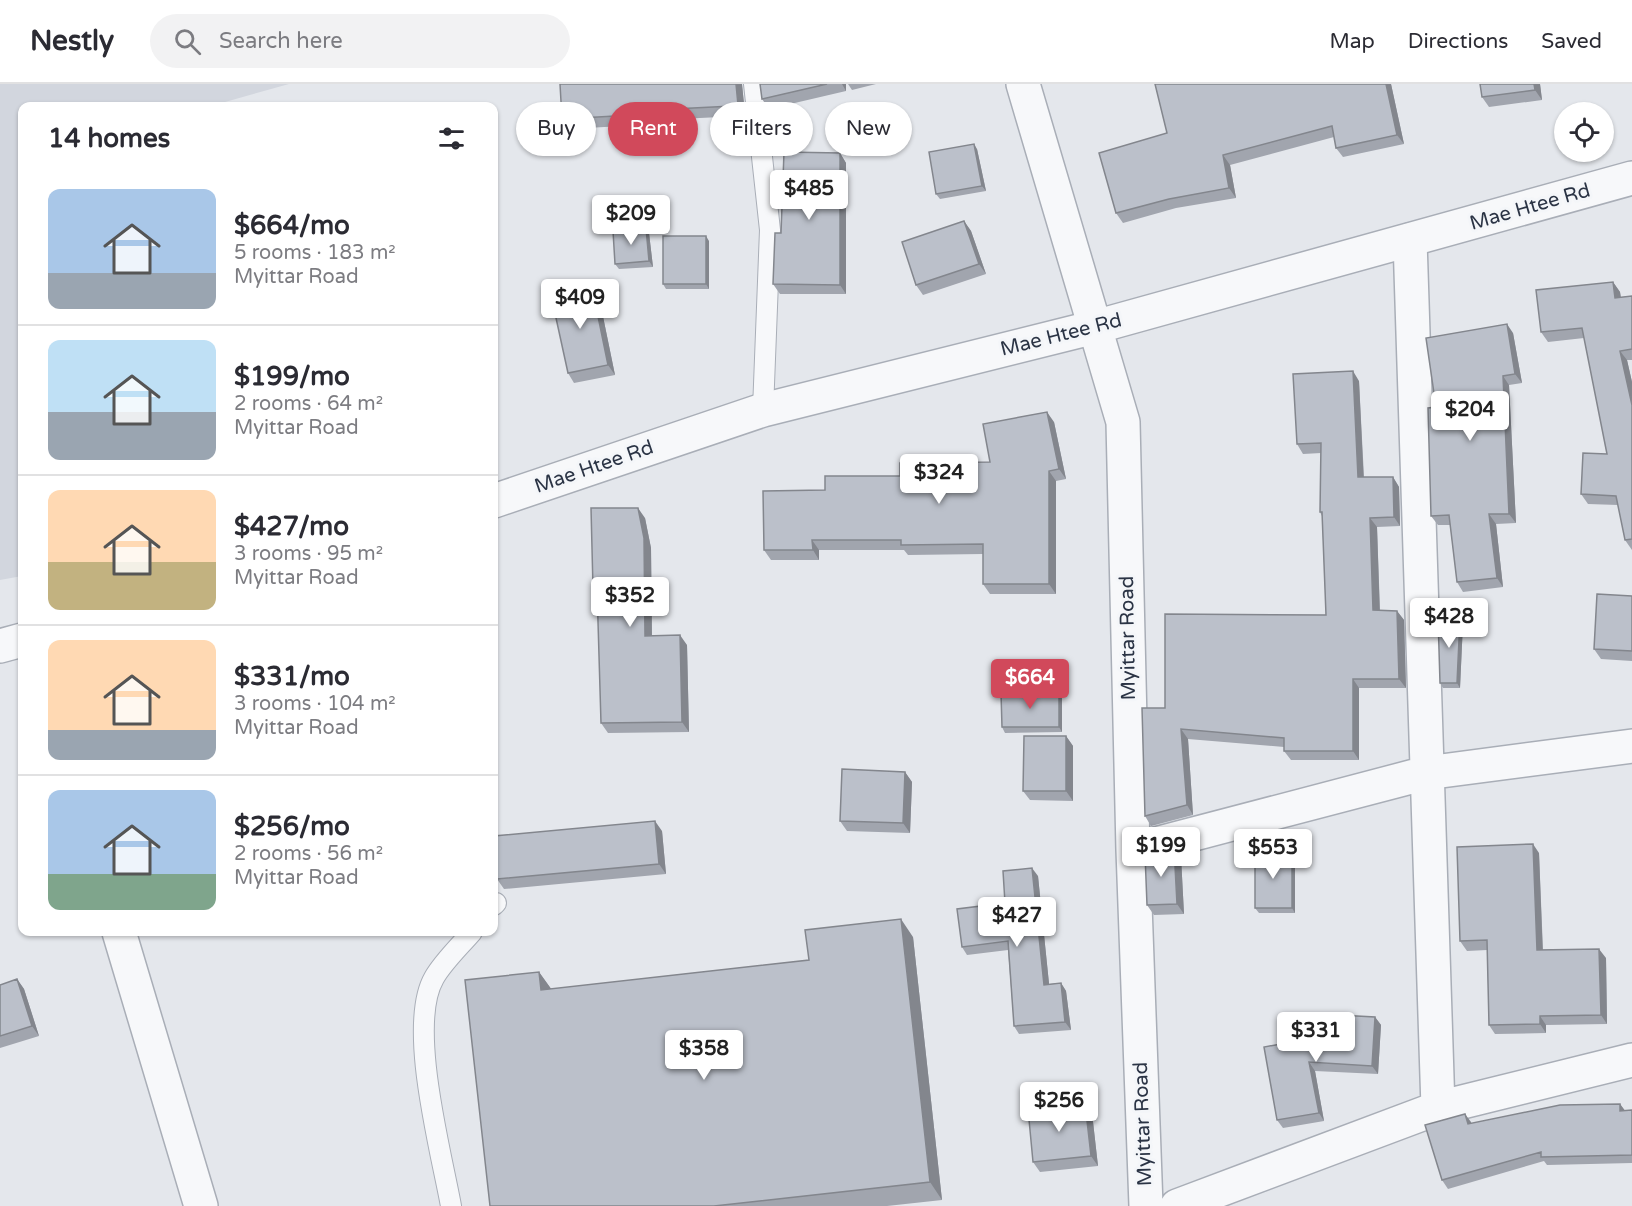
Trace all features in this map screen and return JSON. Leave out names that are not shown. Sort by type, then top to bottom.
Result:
[{"type":"street","name":"Myittar Road","points":[[1023,84],[1123,422],[1133,850],[1146,1206]]},
{"type":"street","name":"Mae Htee Rd","points":[[498,500],[763,410],[1095,327],[1632,178]]},
{"type":"street","points":[[1410,240],[1438,1108]]},
{"type":"street","points":[[0,646],[18,641]]},
{"type":"street","points":[[1133,850],[1426,773],[1632,746]]},
{"type":"street","points":[[120,936],[201,1206]]},
{"type":"street","points":[[1177,1206],[1438,1108],[1632,1060]]},
{"type":"lane","points":[[754,84],[770,230],[763,410]]},
{"type":"lane","points":[[451,1206],[423,1050],[423,1011],[433,978],[469,936]]},
{"type":"shaded area","points":[[0,84],[289,84],[225,102],[18,102],[18,577],[0,580]]},
{"type":"building","points":[[560,84],[736,84],[738,102],[710,102],[710,107],[698,108],[698,102],[608,102],[608,116],[596,117],[596,102],[561,102]]},
{"type":"building","points":[[760,84],[827,84],[762,99]]},
{"type":"building","points":[[1155,84],[1386,84],[1397,135],[1336,148],[1332,126],[1223,155],[1229,188],[1169,199],[1116,213],[1099,153],[1167,133]]},
{"type":"building","points":[[1480,84],[1534,84],[1535,90],[1482,97]]},
{"type":"building","points":[[974,144],[982,186],[936,194],[929,152]]},
{"type":"building","points":[[813,153],[825,153],[825,156],[840,156],[840,285],[773,284],[775,233],[781,233],[784,156],[813,156]]},
{"type":"building","points":[[964,221],[979,264],[916,285],[902,242]]},
{"type":"building","points":[[646,228],[649,261],[615,264],[613,231]]},
{"type":"building","points":[[663,236],[706,236],[706,284],[663,284]]},
{"type":"building","points":[[1613,282],[1615,298],[1632,296],[1632,349],[1620,351],[1632,405],[1632,539],[1625,540],[1616,496],[1581,494],[1583,453],[1607,454],[1582,328],[1541,332],[1536,290]]},
{"type":"building","points":[[592,287],[608,365],[568,373],[551,295]]},
{"type":"building","points":[[1507,324],[1515,374],[1503,376],[1509,514],[1489,514],[1497,578],[1457,582],[1449,515],[1431,516],[1428,408],[1436,407],[1426,338]]},
{"type":"building","points":[[1353,371],[1358,477],[1393,477],[1394,517],[1370,518],[1373,610],[1397,611],[1399,679],[1353,679],[1353,751],[1284,751],[1284,738],[1181,729],[1187,805],[1145,816],[1142,708],[1165,708],[1165,614],[1326,615],[1322,512],[1320,512],[1321,443],[1297,444],[1293,374]]},
{"type":"building","points":[[1047,412],[1059,469],[1049,471],[1049,584],[983,584],[983,544],[901,545],[901,540],[812,540],[813,550],[764,550],[763,491],[825,490],[825,476],[900,476],[900,463],[990,462],[983,424]]},
{"type":"building","points":[[591,508],[638,508],[644,538],[645,636],[680,635],[682,722],[601,723],[597,588],[593,588]]},
{"type":"building","points":[[1597,594],[1632,596],[1632,651],[1594,649]]},
{"type":"building","points":[[1438,617],[1460,618],[1457,683],[1440,683]]},
{"type":"building","points":[[1059,692],[1059,727],[1002,727],[1001,693]]},
{"type":"building","points":[[1024,736],[1066,736],[1066,791],[1023,791]]},
{"type":"building","points":[[842,769],[905,772],[903,823],[840,821]]},
{"type":"building","points":[[655,821],[659,864],[498,879],[498,836]]},
{"type":"building","points":[[1533,844],[1537,950],[1599,949],[1601,1015],[1540,1016],[1540,1024],[1489,1025],[1487,940],[1460,941],[1457,847]]},
{"type":"building","points":[[1174,847],[1177,904],[1147,905],[1145,854]]},
{"type":"building","points":[[1255,852],[1292,852],[1292,908],[1255,908]]},
{"type":"building","points":[[1032,868],[1044,985],[1061,983],[1065,1022],[1014,1026],[1008,941],[962,947],[957,909],[1005,903],[1003,871]]},
{"type":"building","points":[[901,919],[930,1182],[714,1206],[490,1206],[465,980],[539,972],[541,990],[809,960],[805,930]]},
{"type":"building","points":[[17,979],[32,1026],[0,1036],[0,985]]},
{"type":"building","points":[[1338,1015],[1375,1017],[1372,1066],[1309,1062],[1319,1113],[1277,1120],[1264,1047],[1336,1034]]},
{"type":"building","points":[[1085,1103],[1091,1156],[1033,1162],[1028,1109]]},
{"type":"building","points":[[1620,1104],[1620,1111],[1632,1110],[1632,1155],[1541,1157],[1541,1152],[1442,1180],[1425,1125],[1465,1114],[1468,1124],[1560,1105]]}]
